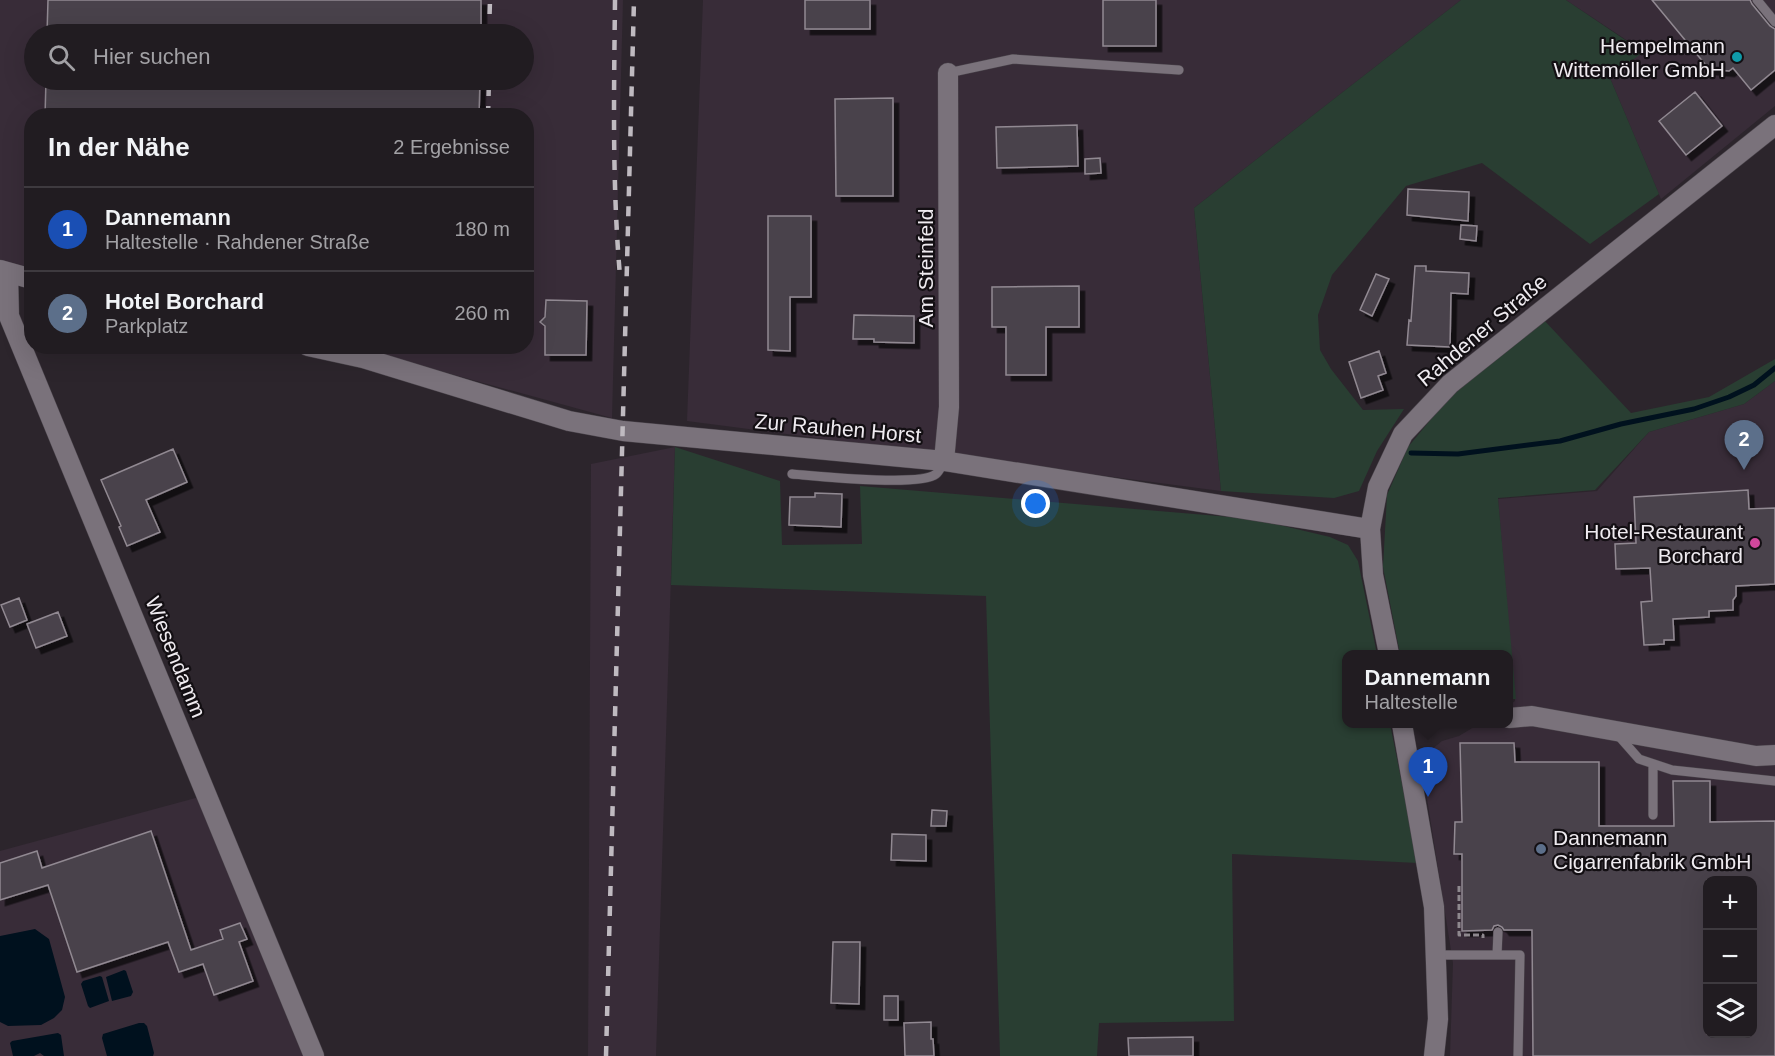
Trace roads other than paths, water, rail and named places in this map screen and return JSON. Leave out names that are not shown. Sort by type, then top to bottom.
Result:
[{"type":"street","name":"Am Steinfeld","points":[[944,461],[949,407],[948,73]]},
{"type":"street","name":"Rahdener Straße","points":[[1388,650],[1373,575],[1370,529],[1378,487],[1403,434],[1450,384],[1775,125]]},
{"type":"street","points":[[4,272],[24,277]]},
{"type":"street","name":"Wiesendamm","points":[[4,272],[9,316],[24,352]]},
{"type":"street","name":"Wiesendamm","points":[[25,354],[314,1056]]},
{"type":"street","name":"Zur Rauhen Horst","points":[[345,354],[569,421],[591,425],[650,434],[944,461],[1370,529]]},
{"type":"street","points":[[1513,718],[1532,717],[1756,756],[1775,755]]},
{"type":"street","points":[[1403,728],[1434,907],[1437,1019],[1434,1056]]},
{"type":"lane","points":[[1757,0],[1775,22]]},
{"type":"lane","points":[[948,73],[1013,59],[1179,70]]},
{"type":"lane","points":[[792,474],[920,480],[936,474],[944,461]]},
{"type":"lane","points":[[1613,731],[1639,759],[1672,770],[1775,781]]},
{"type":"lane","points":[[1653,764],[1653,815]]},
{"type":"lane","points":[[1497,955],[1498,932]]},
{"type":"lane","points":[[1435,955],[1520,955],[1518,1056]]},
{"type":"water","points":[[35,929],[49,939],[65,997],[62,1010],[54,1018],[41,1025],[8,1026],[0,1022],[0,936]]},
{"type":"water","points":[[124,970],[133,992],[131,996],[112,1001],[106,977]]},
{"type":"water","points":[[100,976],[109,1001],[90,1008],[81,984],[83,981]]},
{"type":"water","points":[[139,1023],[147,1026],[153,1056],[107,1056],[103,1034]]},
{"type":"water","points":[[58,1033],[61,1035],[64,1056],[44,1056],[40,1053],[34,1056],[13,1056],[10,1043],[12,1041]]},
{"type":"waterway","points":[[1411,453],[1458,454],[1560,441],[1621,424],[1694,409],[1729,397],[1754,385],[1775,368]]},
{"type":"railway","points":[[489,24],[490,0]]},
{"type":"railway","points":[[615,0],[615,172],[620,276]]},
{"type":"railway","points":[[606,1056],[634,0]]},
{"type":"railway","points":[[488,108],[489,90]]},
{"type":"place","name":"Hempelmann Wittemöller GmbH","points":[[1737,57]]},
{"type":"place","name":"Hotel Borchard","points":[[1744,470]]},
{"type":"place","name":"Hotel-Restaurant Borchard","points":[[1755,543]]},
{"type":"place","name":"Dannemann","points":[[1428,797]]},
{"type":"place","name":"Dannemann Cigarrenfabrik GmbH","points":[[1541,849]]}]
